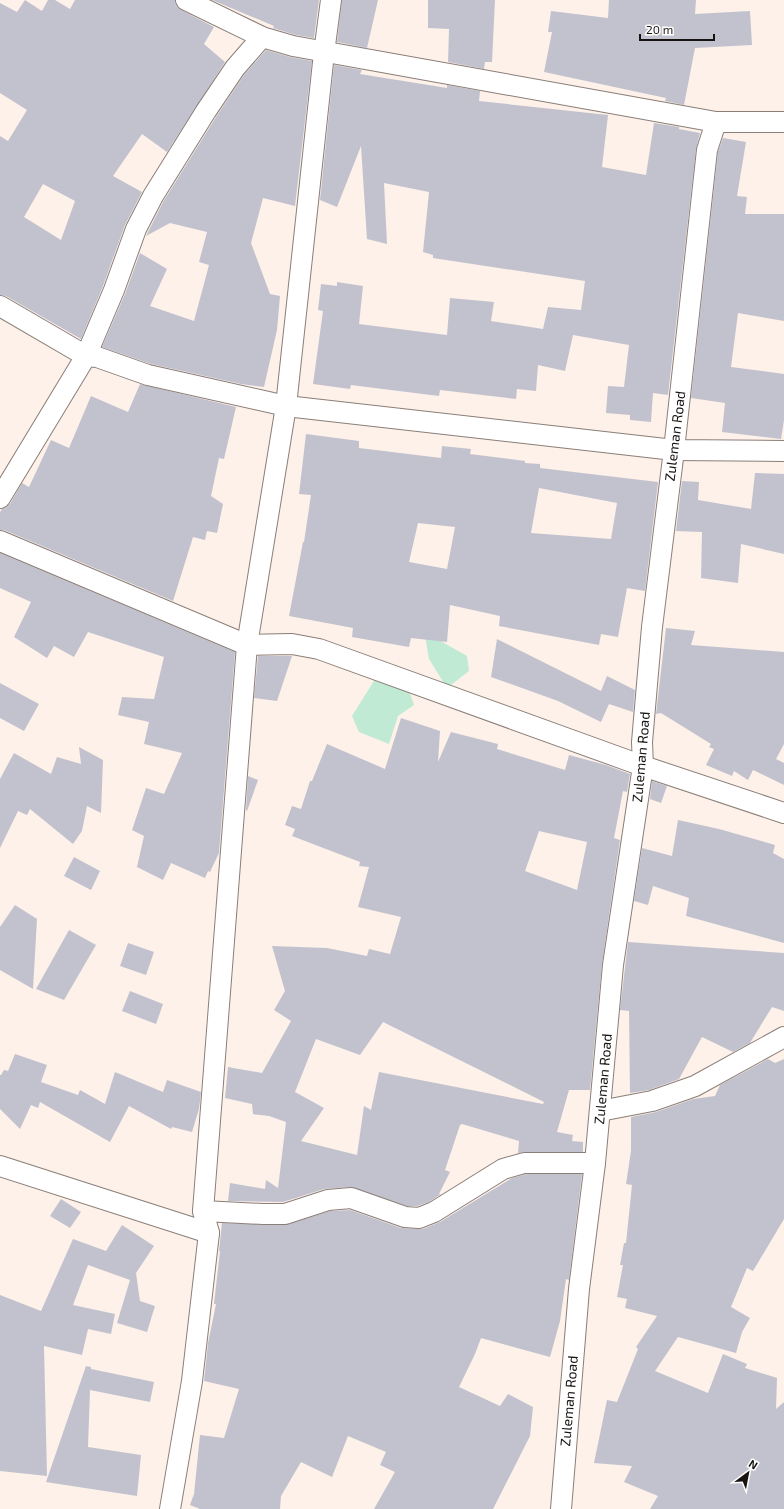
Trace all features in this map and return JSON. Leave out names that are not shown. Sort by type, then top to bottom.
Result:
[{"type":"street","points":[[186,0],[262,37],[324,53],[716,122],[784,122]]},
{"type":"street","points":[[170,1509],[192,1381],[209,1233],[203,1211],[247,645],[286,406],[331,0]]},
{"type":"street","points":[[0,498],[86,356],[114,290],[136,229],[153,196],[206,111],[235,68],[262,37]]},
{"type":"street","name":"Zuleman Road","points":[[561,1509],[579,1289],[595,1163],[613,964],[643,766],[642,742],[652,627],[674,450],[708,150],[716,122]]},
{"type":"street","points":[[0,306],[86,356],[97,357],[148,375],[286,406],[674,450],[784,451]]},
{"type":"street","points":[[0,541],[247,645],[292,644],[318,649],[643,766],[784,813]]},
{"type":"street","points":[[600,1111],[652,1101],[695,1086],[784,1037]]},
{"type":"street","points":[[203,1211],[285,1214],[328,1200],[351,1198],[405,1217],[419,1218],[434,1212],[503,1169],[524,1163],[595,1163]]},
{"type":"street","points":[[0,1166],[209,1233]]},
{"type":"green space","points":[[430,635],[467,656],[469,671],[447,688],[429,659],[425,636]]},
{"type":"green space","points":[[377,676],[409,691],[414,705],[398,716],[389,744],[359,732],[352,716]]},
{"type":"building","points":[[25,0],[42,11],[48,0],[55,0],[70,9],[75,0],[175,0],[176,6],[181,10],[214,27],[204,44],[225,62],[167,152],[142,134],[113,176],[142,192],[125,225],[103,286],[81,339],[6,296],[0,295],[0,136],[8,141],[27,110],[0,93],[0,3],[17,12]],"holes":[[[43,184],[75,201],[61,240],[24,217]]]},
{"type":"building","points":[[212,0],[319,0],[314,38],[296,35],[273,28],[274,26]]},
{"type":"building","points":[[342,0],[378,0],[367,48],[337,42]]},
{"type":"building","points":[[428,0],[495,0],[492,62],[485,62],[484,69],[448,62],[449,29],[428,28]]},
{"type":"building","points":[[609,0],[696,0],[695,14],[750,11],[752,45],[695,48],[684,105],[665,101],[666,98],[544,72],[552,32],[548,32],[551,11],[608,18]]},
{"type":"building","points":[[266,50],[290,57],[312,61],[295,206],[263,198],[251,243],[270,294],[280,296],[277,330],[264,387],[241,384],[151,364],[102,347],[125,294],[140,253],[167,269],[150,306],[194,321],[209,265],[199,262],[207,232],[170,223],[146,236],[163,202],[216,117],[244,75]]},
{"type":"building","points":[[334,65],[362,70],[360,74],[447,88],[447,85],[480,91],[479,101],[608,115],[602,167],[646,175],[654,123],[679,127],[679,129],[700,133],[696,149],[668,395],[653,393],[651,422],[630,420],[630,415],[606,413],[608,386],[624,387],[629,345],[573,335],[565,371],[538,365],[536,391],[517,389],[516,399],[440,390],[439,396],[351,385],[350,389],[313,384],[323,311],[318,310],[321,284],[337,286],[337,282],[363,286],[359,324],[447,335],[450,298],[494,302],[491,321],[543,329],[548,307],[581,310],[585,281],[433,258],[433,255],[423,252],[429,192],[384,183],[387,244],[367,239],[361,146],[337,207],[320,200]]},
{"type":"building","points":[[723,138],[746,142],[737,196],[747,197],[745,214],[784,214],[784,321],[738,313],[731,367],[784,374],[784,420],[781,439],[722,432],[725,403],[691,398],[718,152]]},
{"type":"building","points":[[140,384],[236,407],[224,459],[219,458],[211,496],[223,504],[217,533],[207,531],[205,540],[193,537],[173,601],[4,530],[0,530],[0,512],[10,504],[22,483],[29,487],[51,440],[69,448],[91,396],[128,412]]},
{"type":"building","points":[[306,434],[359,441],[359,448],[441,458],[442,446],[471,449],[470,454],[540,464],[540,468],[658,482],[645,591],[627,588],[618,637],[601,634],[599,645],[499,626],[500,616],[450,605],[447,642],[411,638],[409,647],[352,637],[353,628],[289,616],[304,542],[311,495],[299,494]],"holes":[[[539,488],[617,503],[611,539],[531,533]],[[418,523],[455,527],[447,569],[409,562]]]},
{"type":"building","points":[[755,473],[784,474],[784,554],[741,544],[738,583],[701,578],[702,532],[676,531],[682,481],[699,482],[698,500],[751,509]]},
{"type":"building","points":[[0,553],[235,652],[219,853],[210,872],[208,871],[205,878],[171,863],[163,880],[137,867],[144,836],[132,830],[146,788],[164,794],[182,753],[144,744],[149,722],[118,715],[122,697],[154,699],[164,657],[88,632],[74,657],[54,646],[47,658],[14,637],[31,602],[0,588]]},
{"type":"building","points":[[666,628],[695,631],[691,645],[784,652],[784,744],[776,759],[784,763],[784,785],[753,770],[748,780],[734,771],[732,776],[706,765],[714,749],[709,747],[711,744],[661,713],[656,714]]},
{"type":"building","points":[[497,639],[601,691],[607,676],[635,690],[633,712],[609,704],[601,722],[558,701],[491,677]]},
{"type":"building","points":[[258,656],[292,656],[277,701],[254,698]]},
{"type":"building","points":[[0,683],[39,704],[24,731],[0,718]]},
{"type":"building","points":[[401,718],[440,731],[438,762],[451,732],[498,744],[497,749],[565,770],[569,755],[606,765],[630,774],[627,792],[623,791],[614,838],[620,840],[602,964],[590,1090],[569,1090],[557,1132],[573,1135],[572,1141],[583,1142],[583,1152],[518,1153],[519,1141],[462,1124],[460,1125],[445,1170],[450,1172],[439,1194],[441,1194],[429,1202],[417,1206],[407,1206],[350,1187],[324,1189],[283,1202],[228,1201],[230,1183],[265,1189],[266,1180],[278,1188],[286,1122],[269,1116],[253,1114],[252,1104],[225,1098],[228,1067],[262,1073],[291,1021],[274,1010],[285,991],[272,946],[327,948],[367,956],[369,949],[390,954],[401,917],[358,907],[369,867],[359,866],[360,862],[292,836],[295,829],[285,825],[292,806],[301,809],[310,781],[312,781],[327,744],[385,769]],"holes":[[[539,831],[587,842],[577,890],[525,871]],[[383,1022],[544,1102],[543,1104],[379,1072],[371,1110],[364,1106],[357,1155],[301,1141],[324,1108],[295,1092],[316,1039],[360,1055]]]},
{"type":"building","points":[[79,747],[103,760],[101,813],[87,806],[82,831],[73,844],[30,809],[27,815],[18,811],[0,848],[0,779],[14,753],[51,774],[57,757],[81,764]]},
{"type":"building","points":[[248,776],[258,780],[247,811],[246,810]]},
{"type":"building","points":[[652,781],[667,786],[661,803],[650,799]]},
{"type":"building","points":[[678,820],[719,829],[775,845],[773,853],[784,859],[784,943],[686,916],[689,898],[653,886],[648,905],[634,901],[642,848],[672,856]]},
{"type":"building","points":[[74,857],[100,871],[91,890],[64,876]]},
{"type":"building","points":[[15,905],[37,919],[33,989],[0,970],[0,927]]},
{"type":"building","points":[[69,930],[96,945],[64,1000],[36,989]]},
{"type":"building","points":[[628,942],[784,953],[784,1011],[772,1007],[750,1043],[733,1052],[702,1037],[679,1079],[649,1090],[630,1093],[629,1011],[620,1010]]},
{"type":"building","points":[[128,943],[154,952],[146,975],[120,966]]},
{"type":"building","points":[[130,991],[163,1004],[156,1024],[122,1011]]},
{"type":"building","points":[[15,1054],[47,1065],[41,1082],[78,1095],[80,1090],[105,1104],[115,1072],[163,1092],[167,1080],[201,1092],[199,1109],[192,1132],[172,1127],[171,1129],[129,1106],[110,1142],[40,1102],[38,1108],[31,1105],[20,1129],[0,1109],[0,1075],[4,1070],[8,1071]]},
{"type":"building","points":[[768,1059],[775,1063],[784,1059],[784,1219],[753,1271],[747,1268],[731,1307],[750,1318],[742,1332],[736,1353],[678,1337],[655,1371],[708,1393],[723,1354],[747,1364],[745,1368],[777,1378],[776,1409],[784,1402],[784,1509],[650,1509],[658,1496],[624,1482],[632,1466],[594,1463],[607,1400],[617,1402],[638,1349],[636,1347],[657,1316],[625,1308],[627,1299],[617,1297],[623,1265],[620,1265],[624,1243],[626,1243],[632,1185],[626,1184],[631,1151],[631,1117],[656,1112],[693,1099],[715,1096],[720,1085]]},
{"type":"building","points":[[526,1174],[582,1174],[569,1280],[566,1279],[560,1321],[550,1357],[481,1338],[459,1387],[500,1406],[508,1394],[533,1407],[530,1436],[493,1509],[374,1509],[395,1472],[380,1465],[386,1452],[348,1436],[332,1477],[301,1462],[281,1496],[280,1509],[200,1509],[190,1505],[194,1494],[200,1435],[224,1438],[239,1389],[204,1381],[208,1343],[216,1304],[214,1304],[222,1223],[285,1225],[330,1211],[350,1210],[401,1228],[423,1229],[440,1222],[512,1178]]},
{"type":"building","points":[[61,1199],[81,1212],[70,1228],[50,1216]]},
{"type":"building","points":[[122,1225],[154,1246],[136,1273],[140,1301],[155,1306],[147,1332],[117,1323],[130,1280],[88,1265],[73,1305],[115,1314],[111,1334],[88,1329],[82,1355],[44,1346],[47,1476],[0,1471],[0,1295],[41,1311],[73,1239],[106,1251]]},
{"type":"building","points":[[86,1366],[91,1367],[91,1369],[154,1382],[150,1402],[90,1390],[88,1447],[141,1455],[137,1496],[46,1482]]}]
